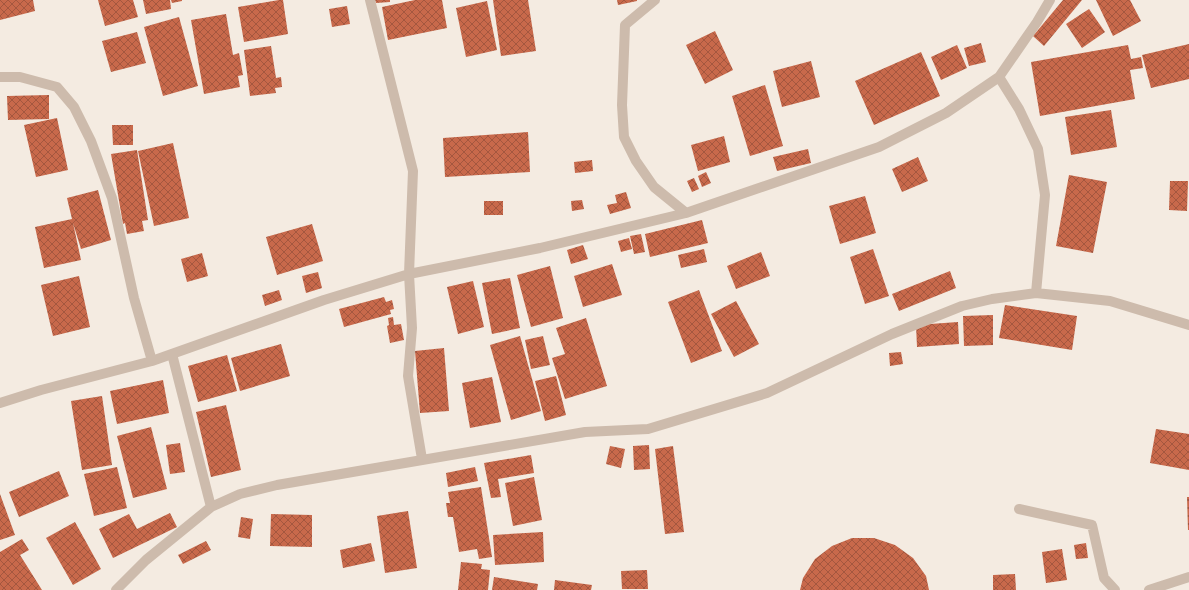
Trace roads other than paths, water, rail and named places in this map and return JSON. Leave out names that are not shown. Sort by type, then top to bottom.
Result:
[{"type":"street","points":[[370,0],[413,170],[409,274],[412,328],[408,376],[422,459]]},
{"type":"street","points":[[655,0],[625,25],[622,105],[624,137],[636,161],[654,187],[686,213]]},
{"type":"street","points":[[0,403],[41,390],[152,361],[324,300],[409,274],[540,248],[686,213],[879,147],[946,113],[999,77],[1037,22],[1050,0]]},
{"type":"street","points":[[0,77],[20,77],[57,87],[74,107],[91,141],[112,198],[134,298],[152,361]]},
{"type":"street","points":[[999,77],[1019,109],[1038,149],[1045,196],[1036,293]]},
{"type":"street","points":[[116,590],[146,560],[211,507],[240,494],[277,485],[585,432],[648,428],[768,393],[892,334],[962,306],[992,299],[1036,293],[1110,301],[1189,325]]},
{"type":"street","points":[[172,354],[211,507]]},
{"type":"street","points":[[1019,509],[1092,525],[1104,578],[1115,590]]},
{"type":"street","points":[[1150,590],[1189,577]]}]
